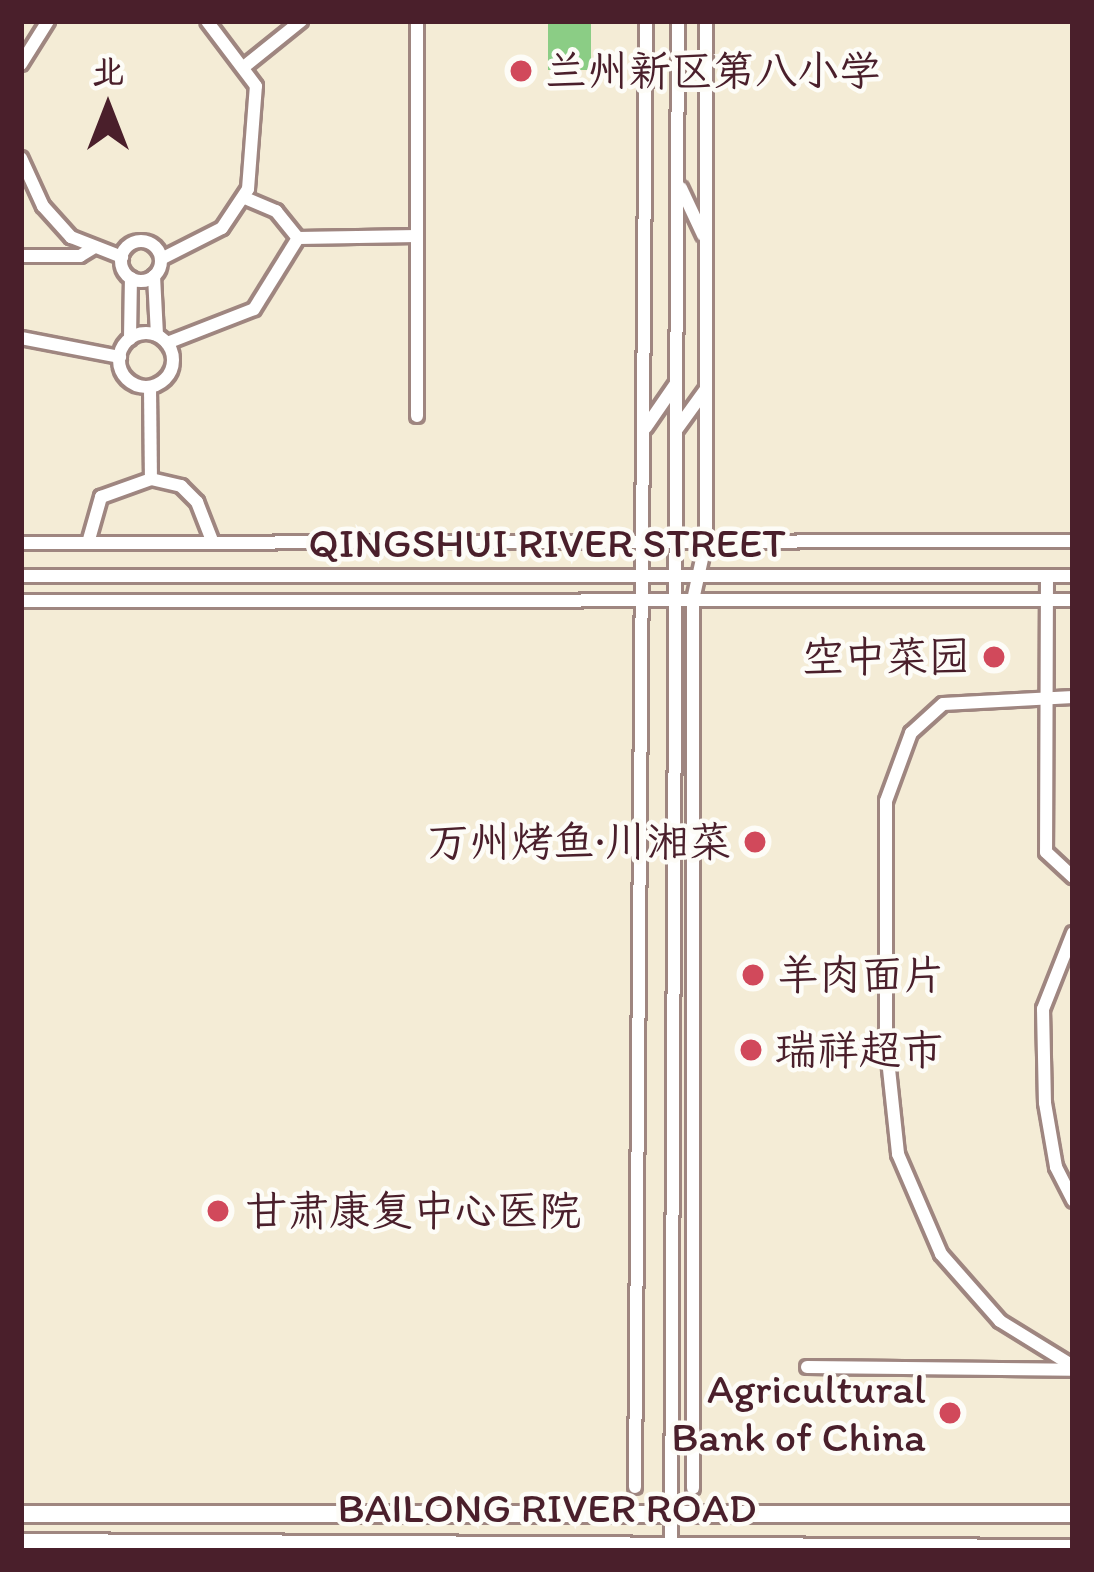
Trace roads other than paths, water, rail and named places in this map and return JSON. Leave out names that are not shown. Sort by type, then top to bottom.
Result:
[{"type":"main road","name":"BAILONG RIVER ROAD","points":[[21,1514],[1073,1514]]},
{"type":"main road","name":"BAILONG RIVER ROAD","points":[[21,1542],[1073,1548]]},
{"type":"street","points":[[21,64],[48,21]]},
{"type":"street","points":[[150,387],[171,370],[154,276],[161,259],[222,229],[245,198],[257,105],[245,65],[207,21]]},
{"type":"street","points":[[245,65],[301,21]]},
{"type":"street","points":[[417,21],[417,416]]},
{"type":"street","points":[[635,1487],[636,600],[645,429],[646,21]]},
{"type":"street","points":[[671,1548],[678,21]]},
{"type":"street","points":[[693,1488],[693,600],[706,541],[706,21]]},
{"type":"street","points":[[21,158],[43,206],[94,248],[122,257],[131,278],[130,339],[120,357]]},
{"type":"street","points":[[679,183],[706,242]]},
{"type":"street","points":[[245,198],[276,211],[298,238]]},
{"type":"street","points":[[298,238],[417,236]]},
{"type":"street","points":[[130,339],[162,339],[254,309],[298,238]]},
{"type":"street","points":[[122,257],[146,242],[161,259]]},
{"type":"street","points":[[21,256],[80,256],[94,248]]},
{"type":"street","points":[[131,278],[154,276]]},
{"type":"street","points":[[21,338],[120,357]]},
{"type":"street","points":[[120,357],[130,382],[150,387]]},
{"type":"street","points":[[645,429],[676,384]]},
{"type":"street","points":[[150,387],[151,479]]},
{"type":"street","points":[[676,430],[706,389]]},
{"type":"street","points":[[88,543],[101,497],[151,479],[181,486],[197,502],[213,542]]},
{"type":"street","points":[[21,543],[1073,541]]},
{"type":"street","name":"QINGSHUI RIVER STREET","points":[[21,576],[1073,576]]},
{"type":"street","points":[[1048,576],[1046,852],[1073,877]]},
{"type":"street","points":[[21,601],[1073,600]]},
{"type":"street","points":[[1073,697],[964,698],[934,709],[910,733],[886,801],[886,1041],[898,1154],[941,1254],[1000,1321],[1073,1368]]},
{"type":"street","points":[[1073,933],[1043,1009],[1045,1103],[1056,1167],[1073,1201]]},
{"type":"street","points":[[807,1367],[1073,1368]]},
{"type":"place","name":"兰州新区第八小学","points":[[521,71]]},
{"type":"place","name":"空中菜园","points":[[994,657]]},
{"type":"place","name":"万州烤鱼·川湘菜","points":[[755,842]]},
{"type":"place","name":"羊肉面片","points":[[753,975]]},
{"type":"place","name":"瑞祥超市","points":[[751,1050]]},
{"type":"place","name":"甘肃康复中心医院","points":[[218,1211]]},
{"type":"place","name":"Agricultural Bank of China","points":[[950,1413]]}]
